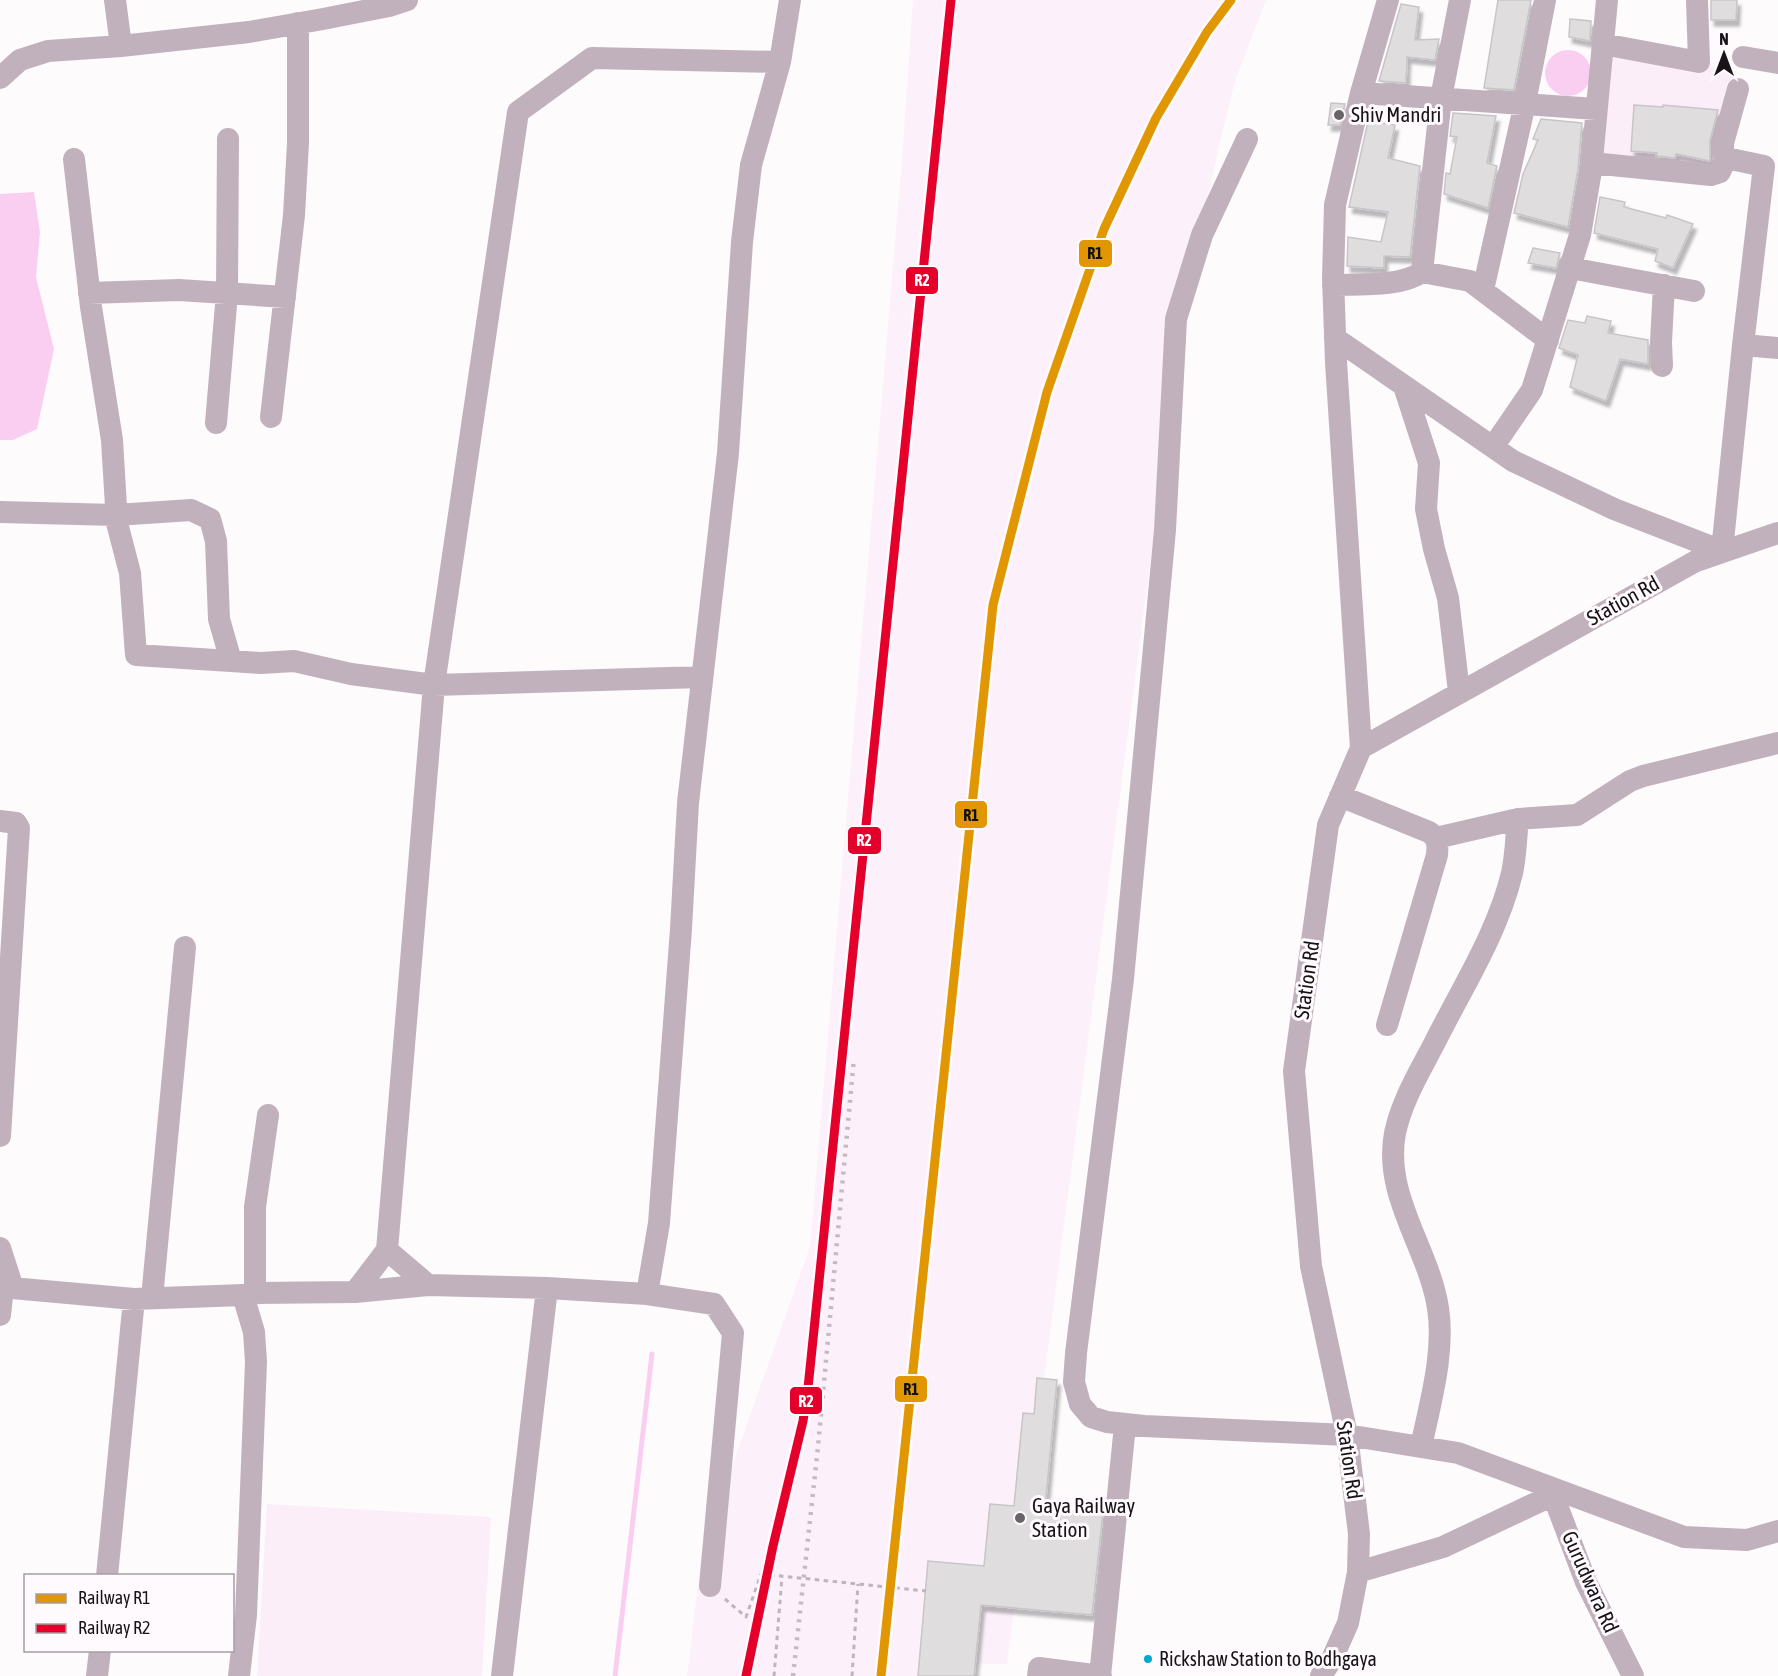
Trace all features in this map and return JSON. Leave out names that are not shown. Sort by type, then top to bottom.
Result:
[{"type":"street","points":[[115,0],[121,46]]},
{"type":"street","points":[[0,78],[20,60],[48,51],[121,46],[249,32],[388,6],[407,0]]},
{"type":"street","points":[[646,1294],[659,1223],[688,803],[729,453],[741,242],[751,165],[780,62],[790,0]]},
{"type":"street","points":[[1361,748],[1335,338],[1333,285],[1335,205],[1361,93],[1388,0]]},
{"type":"street","points":[[1422,272],[1441,98],[1460,0]]},
{"type":"street","points":[[1483,290],[1525,104],[1545,0]]},
{"type":"street","points":[[1493,447],[1532,390],[1580,236],[1592,163],[1607,0]]},
{"type":"street","points":[[1603,44],[1699,62],[1697,0]]},
{"type":"street","points":[[271,417],[294,215],[298,143],[298,23]]},
{"type":"street","points":[[1743,57],[1778,63]]},
{"type":"street","points":[[355,1292],[387,1250],[434,685],[518,111],[592,58],[780,62]]},
{"type":"street","points":[[1592,163],[1711,175],[1720,172],[1726,158],[1723,143],[1738,89]]},
{"type":"street","points":[[1361,93],[1596,109]]},
{"type":"street","points":[[216,423],[227,293],[228,139]]},
{"type":"street","points":[[1246,140],[1202,236],[1176,319],[1165,530],[1123,980],[1076,1353],[1074,1382],[1080,1404],[1090,1417],[1125,1425],[1347,1435],[1458,1453],[1551,1491],[1684,1537],[1747,1540],[1778,1531]]},
{"type":"street","points":[[1335,338],[1513,461],[1614,508],[1722,551],[1743,345],[1771,167],[1726,158]]},
{"type":"street","points":[[74,159],[89,293],[112,441],[118,534],[130,573],[136,655],[261,663],[294,661],[351,674],[434,685],[702,677]]},
{"type":"street","points":[[1570,268],[1694,291]]},
{"type":"street","points":[[1333,285],[1399,281],[1412,279],[1422,272],[1470,281],[1548,340]]},
{"type":"street","points":[[1662,366],[1664,285]]},
{"type":"street","points":[[89,293],[179,290],[285,297]]},
{"type":"street","points":[[1743,345],[1778,348]]},
{"type":"street","points":[[1404,386],[1429,464],[1426,509],[1434,549],[1448,598],[1459,692]]},
{"type":"street","points":[[0,512],[116,515],[191,510],[210,519],[216,541],[219,619],[231,661]]},
{"type":"street","name":"Station Rd","points":[[1321,1676],[1332,1659],[1348,1623],[1358,1572],[1359,1534],[1347,1435],[1311,1266],[1294,1071],[1328,825],[1361,748],[1696,561],[1722,551],[1775,541]]},
{"type":"street","points":[[1437,838],[1518,819],[1563,818],[1577,815],[1630,781],[1778,743]]},
{"type":"street","points":[[1340,796],[1429,832],[1437,838]]},
{"type":"street","points":[[1421,1447],[1438,1361],[1439,1310],[1435,1293],[1404,1212],[1397,1185],[1394,1164],[1395,1134],[1405,1101],[1488,938],[1504,900],[1515,855],[1518,819]]},
{"type":"street","points":[[0,821],[16,823],[19,828],[0,1136]]},
{"type":"street","points":[[1387,1025],[1437,855],[1437,838]]},
{"type":"street","points":[[107,1574],[185,947]]},
{"type":"street","points":[[238,1676],[246,1615],[256,1362],[249,1294],[255,1207],[268,1115]]},
{"type":"street","points":[[0,1248],[5,1288],[0,1315]]},
{"type":"street","points":[[387,1250],[428,1285]]},
{"type":"street","points":[[5,1288],[143,1299],[355,1292],[428,1285],[547,1288],[646,1294],[714,1304],[733,1333],[710,1586]]},
{"type":"street","points":[[502,1676],[547,1288]]},
{"type":"street","points":[[1038,1676],[1039,1668],[1101,1676],[1125,1425]]},
{"type":"street","points":[[1358,1572],[1443,1547],[1551,1491]]},
{"type":"street","name":"Gurudwara Rd","points":[[1551,1491],[1586,1582],[1633,1676]]},
{"type":"street","points":[[97,1676],[100,1652]]},
{"type":"path","points":[[710,1586],[746,1617],[760,1574],[926,1591]]},
{"type":"path","points":[[774,1676],[782,1577]]},
{"type":"path","points":[[852,1676],[858,1584]]},
{"type":"shaded area","points":[[913,0],[1266,0],[1234,84],[1186,287],[1007,1664],[926,1663],[924,1676],[687,1676],[702,1550],[810,1247],[902,159]]},
{"type":"shaded area","points":[[1607,49],[1737,71],[1721,136],[1718,172],[1596,159]]},
{"type":"shaded area","points":[[1568,50],[1584,57],[1591,73],[1584,89],[1568,96],[1552,89],[1545,73],[1552,57]]},
{"type":"shaded area","points":[[34,192],[40,232],[36,277],[54,349],[37,429],[13,440],[0,440],[0,194]]},
{"type":"shaded area","points":[[267,1504],[491,1517],[482,1676],[257,1676]]},
{"type":"building","points":[[1498,0],[1531,0],[1514,90],[1484,88]]},
{"type":"building","points":[[1711,0],[1737,0],[1736,20],[1711,20]]},
{"type":"building","points":[[1401,4],[1419,7],[1415,40],[1439,39],[1435,60],[1407,57],[1406,83],[1379,81]]},
{"type":"building","points":[[1570,19],[1591,21],[1590,41],[1569,37]]},
{"type":"building","name":"Shiv Mandri","points":[[1331,103],[1345,104],[1340,125],[1328,125]]},
{"type":"building","points":[[1634,105],[1718,110],[1710,140],[1710,161],[1676,154],[1675,158],[1656,156],[1657,153],[1631,151]]},
{"type":"building","points":[[1453,113],[1496,116],[1487,163],[1497,166],[1488,208],[1444,194],[1446,173],[1450,174],[1457,137],[1450,136]]},
{"type":"building","points":[[1541,119],[1582,123],[1578,169],[1568,227],[1514,213],[1523,174],[1538,140],[1533,139]]},
{"type":"building","points":[[1368,121],[1395,125],[1388,158],[1420,166],[1410,257],[1384,256],[1384,268],[1347,266],[1348,237],[1381,242],[1388,212],[1349,207]]},
{"type":"building","points":[[1600,197],[1625,202],[1624,207],[1666,218],[1667,215],[1693,224],[1673,268],[1655,261],[1658,249],[1594,233]]},
{"type":"building","points":[[1533,248],[1560,253],[1556,268],[1528,263]]},
{"type":"building","points":[[1587,316],[1611,321],[1608,333],[1648,340],[1648,364],[1620,359],[1606,401],[1570,387],[1578,355],[1559,348],[1568,320],[1585,323]]},
{"type":"building","name":"Gaya Railway Station","points":[[1037,1378],[1057,1380],[1045,1508],[1074,1511],[1075,1499],[1104,1502],[1092,1615],[981,1605],[974,1676],[918,1676],[928,1561],[984,1566],[990,1504],[1014,1506],[1023,1413],[1034,1414]]},
{"type":"waterway","points":[[615,1676],[652,1354]]},
{"type":"railway","points":[[793,1676],[818,1447],[854,1058]]},
{"type":"railway","points":[[746,1676],[773,1546],[803,1421],[818,1281]]},
{"type":"rail line","name":"R2","points":[[746,1676],[773,1546],[803,1421],[808,1388],[951,0]]},
{"type":"rail line","name":"R1","points":[[881,1676],[993,605],[1047,392],[1104,229],[1156,118],[1207,32],[1231,0]]},
{"type":"place","name":"Shiv Mandri","points":[[1339,115]]},
{"type":"place","name":"Gaya Railway Station","points":[[1020,1518]]},
{"type":"place","name":"Rickshaw Station to Bodhgaya","points":[[1148,1659]]}]
